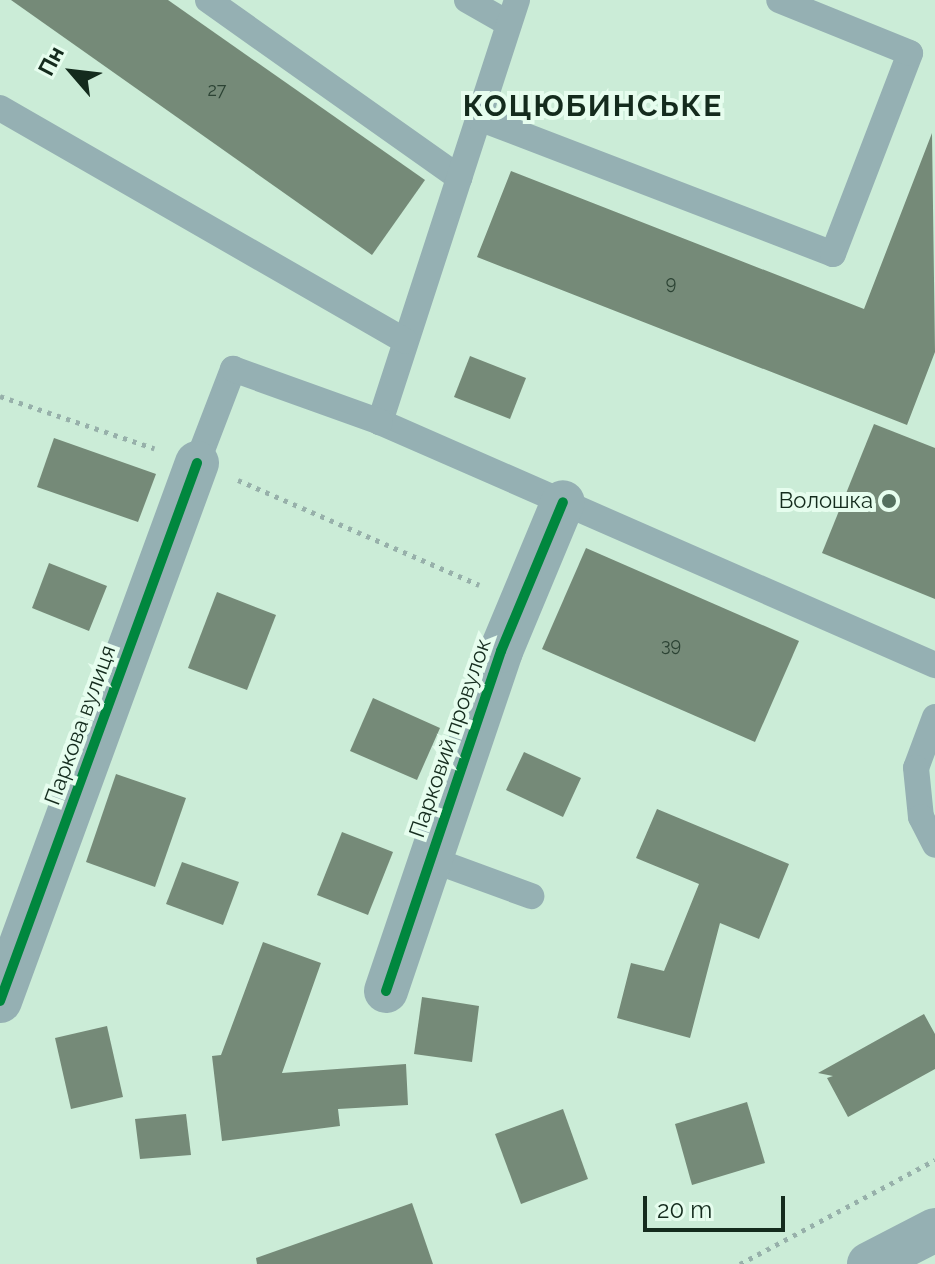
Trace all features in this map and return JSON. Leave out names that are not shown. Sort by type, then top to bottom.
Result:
[{"type":"street","name":"Паркова вулиця","points":[[0,1001],[197,463]]},
{"type":"street","name":"Парковий провулок","points":[[386,991],[501,651],[563,502]]},
{"type":"street","points":[[869,1264],[935,1230]]},
{"type":"lane","points":[[208,0],[459,178]]},
{"type":"lane","points":[[380,422],[513,12],[467,0]]},
{"type":"lane","points":[[479,118],[833,254],[910,53],[779,0]]},
{"type":"lane","points":[[0,108],[405,341]]},
{"type":"lane","points":[[197,463],[233,369],[380,422],[935,665]]},
{"type":"lane","points":[[935,717],[916,768],[921,817],[935,845]]},
{"type":"lane","points":[[430,859],[531,896]]},
{"type":"path","points":[[0,396],[197,463],[521,603]]},
{"type":"path","points":[[740,1264],[935,1160]]},
{"type":"building","points":[[11,0],[168,0],[425,180],[372,255]]},
{"type":"building","points":[[932,133],[935,352],[907,425],[477,257],[511,171],[864,309]]},
{"type":"building","points":[[470,356],[526,378],[510,419],[454,397]]},
{"type":"building","name":"Волошка","points":[[874,424],[935,448],[935,599],[822,553]]},
{"type":"building","points":[[54,438],[156,474],[138,522],[37,487]]},
{"type":"building","points":[[586,548],[799,641],[755,742],[542,649]]},
{"type":"building","points":[[49,563],[107,586],[89,631],[32,608]]},
{"type":"building","points":[[217,592],[276,615],[247,690],[188,668]]},
{"type":"building","points":[[373,698],[440,728],[417,780],[350,751]]},
{"type":"building","points":[[524,752],[581,778],[563,817],[506,790]]},
{"type":"building","points":[[116,774],[186,798],[155,887],[86,862]]},
{"type":"building","points":[[657,809],[789,864],[759,939],[720,923],[690,1038],[617,1018],[631,963],[664,971],[699,884],[636,858]]},
{"type":"building","points":[[342,832],[393,852],[368,915],[317,895]]},
{"type":"building","points":[[182,862],[239,882],[223,925],[166,904]]},
{"type":"building","points":[[263,942],[321,963],[282,1073],[406,1064],[408,1105],[338,1109],[340,1126],[222,1141],[212,1056],[221,1055]]},
{"type":"building","points":[[422,997],[479,1006],[472,1062],[414,1054]]},
{"type":"building","points":[[924,1014],[935,1034],[935,1069],[848,1117],[827,1078],[833,1076],[818,1073]]},
{"type":"building","points":[[107,1026],[123,1097],[71,1109],[55,1038]]},
{"type":"building","points":[[747,1102],[765,1163],[692,1185],[675,1124]]},
{"type":"building","points":[[563,1109],[588,1179],[521,1204],[495,1134]]},
{"type":"building","points":[[186,1114],[191,1155],[140,1159],[135,1119]]},
{"type":"building","points":[[412,1203],[433,1264],[257,1264],[256,1258]]},
{"type":"cycle path","points":[[0,1001],[197,463]]},
{"type":"cycle path","points":[[386,991],[501,651],[563,502]]},
{"type":"place","name":"Волошка","points":[[889,501]]},
{"type":"district","name":"КОЦЮБИНСЬКЕ","points":[[593,106]]}]
